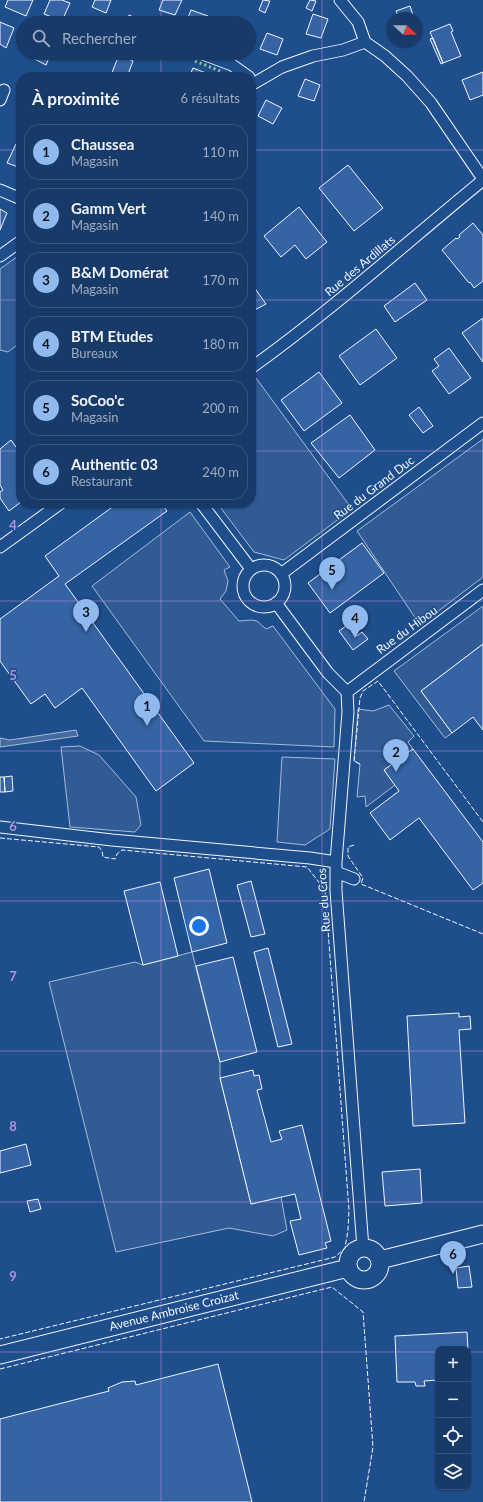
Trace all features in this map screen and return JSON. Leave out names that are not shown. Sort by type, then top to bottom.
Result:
[{"type":"main road","points":[[380,1260],[483,1234]]},
{"type":"main road","points":[[364,1248],[374,1251],[380,1260],[377,1275],[368,1280],[362,1281],[353,1277],[348,1268],[351,1254],[354,1251],[364,1248]]},
{"type":"main road","name":"Avenue Ambroise Croizat","points":[[0,1355],[348,1268]]},
{"type":"street","points":[[340,0],[358,22],[365,42],[385,56],[407,76],[431,103],[483,180]]},
{"type":"street","points":[[256,78],[313,56],[342,50],[365,42]]},
{"type":"street","points":[[219,60],[232,65],[241,72]]},
{"type":"street","name":"Rue des Ardillats","points":[[256,364],[296,336],[483,180]]},
{"type":"street","points":[[0,190],[16,197]]},
{"type":"street","points":[[0,256],[16,245]]},
{"type":"street","name":"Rue du Grand Duc","points":[[281,574],[483,423]]},
{"type":"street","points":[[0,546],[54,508]]},
{"type":"street","points":[[205,508],[251,569]]},
{"type":"street","points":[[264,565],[270,566],[281,574],[284,580],[284,593],[276,603],[270,606],[257,606],[247,599],[243,586],[247,574],[251,569],[264,565]]},
{"type":"street","name":"Rue du Hibou","points":[[347,692],[483,590]]},
{"type":"street","points":[[276,603],[328,673],[347,692],[348,712],[336,867],[354,879]]},
{"type":"street","name":"Rue du Cros","points":[[0,827],[112,840],[310,858],[336,867],[336,891],[364,1248]]},
{"type":"shaded area","points":[[16,258],[16,346],[8,352],[0,350],[0,269]]},
{"type":"shaded area","points":[[256,378],[352,509],[284,560],[254,552],[221,508],[256,508]]},
{"type":"shaded area","points":[[483,439],[483,577],[420,625],[357,531]]},
{"type":"shaded area","points":[[190,512],[230,567],[224,570],[228,581],[226,591],[220,599],[239,621],[257,621],[266,629],[273,626],[335,709],[334,747],[204,741],[92,586]]},
{"type":"shaded area","points":[[483,606],[483,644],[421,691],[452,733],[445,738],[394,671]]},
{"type":"shaded area","points":[[389,705],[414,736],[408,742],[413,749],[384,770],[395,785],[366,807],[365,796],[357,797],[360,764],[354,761],[358,709],[373,711]]},
{"type":"shaded area","points":[[76,730],[78,736],[0,747],[0,738],[10,740]]},
{"type":"shaded area","points":[[80,746],[99,755],[136,797],[141,825],[135,832],[70,827],[61,747]]},
{"type":"shaded area","points":[[282,757],[335,759],[330,829],[305,845],[277,842]]},
{"type":"shaded area","points":[[192,952],[220,1062],[220,1078],[251,1204],[281,1197],[287,1230],[273,1236],[229,1228],[116,1252],[49,982],[135,962],[143,965]]},
{"type":"building","points":[[8,0],[33,0],[26,16],[5,7]]},
{"type":"building","points":[[50,0],[62,0],[70,3],[64,16],[49,16],[44,14]]},
{"type":"building","points":[[95,0],[111,0],[106,13],[92,7]]},
{"type":"building","points":[[163,0],[182,0],[175,15],[159,10]]},
{"type":"building","points":[[263,0],[270,1],[265,13],[259,10]]},
{"type":"building","points":[[310,0],[316,1],[312,11],[306,8]]},
{"type":"building","points":[[410,6],[412,12],[396,12]]},
{"type":"building","points":[[191,10],[208,16],[189,16]]},
{"type":"building","points":[[313,14],[328,19],[321,38],[306,34]]},
{"type":"building","points":[[0,22],[14,28],[6,48],[0,44]]},
{"type":"building","points":[[450,24],[453,31],[451,32],[461,56],[443,63],[430,32]]},
{"type":"building","points":[[267,33],[283,39],[277,55],[260,49]]},
{"type":"building","points":[[433,38],[443,63],[441,64],[430,39]]},
{"type":"building","points":[[37,60],[48,60],[46,65]]},
{"type":"building","points":[[117,60],[133,61],[129,72],[112,72]]},
{"type":"building","points":[[193,68],[203,72],[191,72]]},
{"type":"building","points":[[483,72],[483,95],[470,100],[462,80]]},
{"type":"building","points":[[305,79],[320,85],[314,101],[298,96]]},
{"type":"building","points":[[266,100],[282,108],[273,124],[258,116]]},
{"type":"building","points":[[16,144],[16,166],[7,163]]},
{"type":"building","points":[[348,165],[383,208],[354,231],[319,188]]},
{"type":"building","points":[[299,207],[327,242],[306,259],[295,245],[281,257],[264,236]]},
{"type":"building","points":[[0,209],[7,213],[0,230]]},
{"type":"building","points":[[473,223],[483,235],[483,281],[474,288],[442,250],[456,238],[457,239],[460,237],[459,235]]},
{"type":"building","points":[[415,283],[427,300],[395,322],[384,306]]},
{"type":"building","points":[[256,290],[266,304],[256,309]]},
{"type":"building","points":[[483,318],[483,362],[462,333]]},
{"type":"building","points":[[376,329],[397,358],[360,385],[339,356]]},
{"type":"building","points":[[449,348],[471,378],[449,394],[432,371],[439,366],[434,359]]},
{"type":"building","points":[[319,372],[342,403],[304,431],[281,400]]},
{"type":"building","points":[[419,407],[433,426],[423,433],[409,415]]},
{"type":"building","points":[[350,415],[375,450],[339,478],[311,443]]},
{"type":"building","points":[[11,440],[16,447],[16,506],[9,511],[0,498],[0,492],[3,490],[0,485],[0,449]]},
{"type":"building","points":[[111,508],[165,508],[167,511],[65,584],[194,763],[156,791],[82,688],[55,708],[45,694],[31,704],[0,661],[0,619],[59,576],[45,556]]},
{"type":"building","points":[[362,543],[384,573],[330,613],[308,583]]},
{"type":"building","points":[[353,621],[358,627],[353,631],[357,636],[362,632],[368,639],[353,650],[339,631]]},
{"type":"building","points":[[483,644],[483,730],[473,717],[452,733],[421,691]]},
{"type":"building","points":[[413,749],[483,842],[483,883],[473,890],[419,818],[390,840],[370,813],[399,791],[384,770]]},
{"type":"building","points":[[12,776],[13,791],[5,792],[4,777]]},
{"type":"building","points":[[0,777],[4,777],[5,792],[0,792]]},
{"type":"building","points":[[209,869],[227,943],[192,952],[174,878]]},
{"type":"building","points":[[251,881],[265,934],[251,937],[237,885]]},
{"type":"building","points":[[160,882],[178,956],[143,965],[124,891]]},
{"type":"building","points":[[268,948],[292,1044],[278,1047],[254,952]]},
{"type":"building","points":[[233,957],[257,1052],[220,1062],[196,966]]},
{"type":"building","points":[[459,1013],[459,1017],[470,1016],[471,1029],[459,1030],[465,1123],[413,1126],[407,1016]]},
{"type":"building","points":[[253,1070],[254,1076],[259,1075],[262,1089],[257,1090],[271,1142],[282,1139],[279,1131],[302,1125],[331,1241],[325,1243],[327,1248],[299,1255],[290,1221],[301,1219],[295,1194],[251,1204],[220,1078]]},
{"type":"building","points":[[26,1144],[31,1165],[0,1173],[0,1151]]},
{"type":"building","points":[[420,1169],[422,1203],[385,1206],[382,1172]]},
{"type":"building","points":[[38,1199],[41,1209],[30,1212],[27,1201]]},
{"type":"building","points":[[469,1266],[472,1287],[458,1288],[456,1268]]},
{"type":"building","points":[[467,1332],[468,1346],[435,1346],[435,1380],[424,1381],[425,1386],[416,1386],[415,1382],[397,1382],[395,1336]]},
{"type":"building","points":[[218,1364],[252,1502],[0,1502],[0,1419],[109,1391],[108,1388],[122,1382],[135,1381],[136,1385]]},
{"type":"hedge","points":[[195,61],[220,71]]},
{"type":"fence","points":[[360,764],[354,761],[360,698],[363,691],[378,681],[483,822]]},
{"type":"fence","points":[[0,838],[99,847],[102,851],[103,857],[115,859],[117,854],[122,850],[307,867],[325,890],[349,1210],[345,1248],[335,1257],[0,1339]]},
{"type":"fence","points":[[354,845],[348,847],[348,856],[363,878],[361,884],[483,934]]},
{"type":"fence","points":[[0,1369],[332,1287],[363,1312],[373,1447],[364,1502]]},
{"type":"place","name":"SoCoo'c","points":[[332,590]]},
{"type":"place","name":"B&M Domérat","points":[[86,632]]},
{"type":"place","name":"BTM Etudes","points":[[355,638]]},
{"type":"place","name":"Chaussea","points":[[147,726]]},
{"type":"place","name":"Gamm Vert","points":[[396,772]]},
{"type":"place","name":"Authentic 03","points":[[453,1274]]}]
